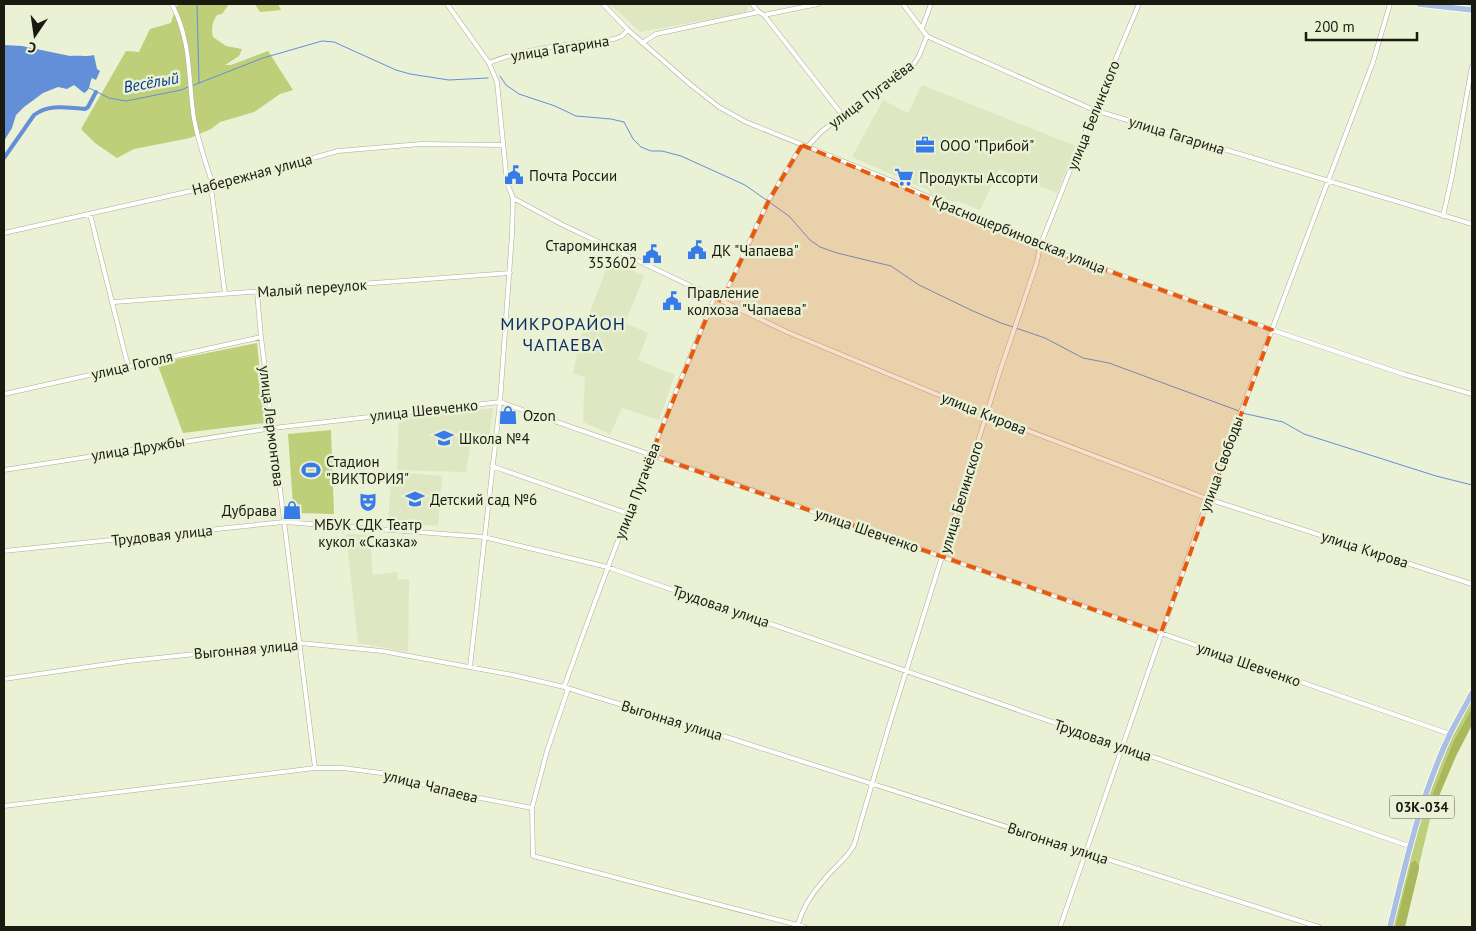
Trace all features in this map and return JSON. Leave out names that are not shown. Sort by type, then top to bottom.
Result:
[{"type":"main road","points":[[1419,4],[1472,8]]},
{"type":"main road","name":"03К-034","points":[[1390,927],[1409,846],[1424,798],[1450,734],[1472,693]]},
{"type":"street","points":[[172,4],[185,36],[194,122],[212,186],[224,294]]},
{"type":"street","points":[[447,4],[489,63],[497,82],[506,182],[513,198],[510,273],[500,402],[470,667]]},
{"type":"street","name":"Краснощербиновская улица","points":[[603,4],[642,43],[719,107],[746,122],[892,181],[1040,246],[1272,330],[1403,374],[1472,394]]},
{"type":"street","points":[[752,4],[764,15],[842,116]]},
{"type":"street","points":[[749,14],[752,4]]},
{"type":"street","points":[[764,15],[818,4]]},
{"type":"street","name":"улица Гагарина","points":[[903,4],[928,36],[940,43],[1094,110],[1472,224]]},
{"type":"street","points":[[922,28],[932,4]]},
{"type":"street","name":"улица Белинского","points":[[798,926],[800,916],[811,896],[824,879],[848,856],[854,845],[906,672],[1016,322],[1037,262],[1040,246],[1094,110],[1139,4]]},
{"type":"street","name":"улица Свободы","points":[[1060,927],[1208,499],[1373,62],[1390,4]]},
{"type":"street","points":[[642,43],[656,34],[759,12]]},
{"type":"street","name":"улица Гагарина","points":[[489,63],[502,58],[556,46],[614,39],[622,36],[628,30]]},
{"type":"street","name":"улица Пугачёва","points":[[807,147],[814,139],[879,87],[911,68],[928,36]]},
{"type":"street","points":[[1443,216],[1472,66]]},
{"type":"street","name":"Набережная улица","points":[[4,233],[212,186],[313,157],[350,149],[420,144],[503,145]]},
{"type":"street","points":[[722,301],[766,205],[802,145]]},
{"type":"street","name":"улица Кирова","points":[[513,198],[561,224],[787,332],[987,415],[1208,499],[1472,584]]},
{"type":"street","points":[[90,214],[114,302],[128,366]]},
{"type":"street","name":"Малый переулок","points":[[114,302],[510,273]]},
{"type":"street","name":"улица Лермонтова","points":[[257,292],[315,768]]},
{"type":"street","name":"улица Пугачёва","points":[[532,808],[566,688],[607,567],[714,297]]},
{"type":"street","name":"улица Гоголя","points":[[4,394],[261,337]]},
{"type":"street","name":"улица Шевченко","points":[[273,428],[500,402],[1450,734]]},
{"type":"street","name":"улица Дружбы","points":[[4,470],[273,428]]},
{"type":"street","points":[[492,466],[629,514]]},
{"type":"street","name":"Трудовая улица","points":[[4,551],[284,522],[484,536],[607,567],[1409,846]]},
{"type":"street","name":"Выгонная улица","points":[[4,679],[129,661],[300,643],[382,651],[470,667],[566,688],[717,734],[1319,927]]},
{"type":"street","name":"улица Чапаева","points":[[4,806],[315,768],[343,768],[381,773],[454,792],[532,808]]},
{"type":"street","points":[[532,808],[533,856],[805,927]]},
{"type":"highlighted area","points":[[802,145],[1040,246],[1272,330],[1161,633],[651,455],[715,297],[722,301],[769,200]]},
{"type":"shaded area","points":[[610,4],[747,4],[749,6],[745,13],[640,32]]},
{"type":"shaded area","points":[[922,85],[1076,146],[1057,193],[999,169],[980,210],[958,201],[952,202],[930,194],[928,190],[852,157],[883,100],[908,113]]},
{"type":"shaded area","points":[[610,259],[644,276],[625,323],[648,333],[638,360],[675,375],[659,420],[622,408],[610,434],[583,422],[585,377],[573,374],[581,336]]},
{"type":"shaded area","name":"Школа №4","points":[[493,408],[488,446],[471,443],[466,472],[397,470],[399,418]]},
{"type":"shaded area","name":"Детский сад №6","points":[[392,472],[442,476],[438,526],[388,522]]},
{"type":"shaded area","points":[[346,534],[370,535],[373,575],[398,572],[397,580],[409,579],[408,652],[358,643]]},
{"type":"green space","points":[[179,4],[229,4],[222,14],[217,15],[214,20],[212,28],[213,37],[226,46],[242,49],[239,56],[225,65],[231,65],[268,51],[293,90],[280,94],[254,112],[220,122],[211,129],[190,138],[134,149],[117,158],[95,143],[81,129],[126,51],[139,52],[150,29],[171,23],[176,7]]},
{"type":"green space","points":[[255,4],[278,4],[281,10],[260,12]]},
{"type":"green space","points":[[257,343],[265,423],[183,433],[157,363]]},
{"type":"green space","name":"Стадион \"ВИКТОРИЯ\"","points":[[331,430],[334,514],[298,513],[296,505],[293,505],[288,434]]},
{"type":"green space","points":[[1472,700],[1472,708],[1453,742],[1425,813],[1427,817],[1431,815],[1419,865],[1416,861],[1411,863],[1395,927],[1393,927],[1423,811],[1450,741]]},
{"type":"green space","points":[[1472,708],[1472,725],[1456,756],[1431,815],[1427,817],[1425,813],[1453,742]]},
{"type":"green space","points":[[1414,861],[1419,865],[1419,869],[1405,927],[1395,927],[1411,863]]},
{"type":"water","points":[[4,45],[22,46],[70,56],[94,55],[97,69],[100,71],[96,80],[92,78],[89,88],[84,93],[74,85],[67,89],[58,87],[43,93],[16,115],[12,128],[4,141]]},
{"type":"waterway","name":"Весёлый","points":[[192,86],[199,83],[197,4]]},
{"type":"waterway","points":[[199,83],[263,58],[322,41],[334,42],[396,70],[410,74],[449,80],[488,78]]},
{"type":"waterway","points":[[500,76],[506,85],[519,94],[555,106],[576,116],[624,122],[633,139],[641,147],[651,151],[662,151],[681,156],[745,185],[789,216],[810,240],[820,247],[891,266],[919,285],[973,311],[1045,338],[1083,358],[1109,363],[1239,411]]},
{"type":"waterway","name":"Весёлый","points":[[89,88],[109,98],[126,101],[188,87]]},
{"type":"waterway","points":[[4,158],[34,115],[40,111],[52,108],[85,109],[96,92]]},
{"type":"waterway","points":[[1242,413],[1283,422],[1304,434],[1436,476],[1472,485]]},
{"type":"place","name":"ООО \"Прибой\"","points":[[925,145]]},
{"type":"place","name":"Почта России","points":[[514,175]]},
{"type":"place","name":"Продукты Ассорти","points":[[904,177]]},
{"type":"place","name":"ДК \"Чапаева\"","points":[[697,250]]},
{"type":"place","name":"Староминская 353602","points":[[652,254]]},
{"type":"place","name":"Правление колхоза \"Чапаева\"","points":[[672,301]]},
{"type":"place","name":"Ozon","points":[[508,415]]},
{"type":"place","name":"Школа №4","points":[[444,438]]},
{"type":"place","name":"Стадион \"ВИКТОРИЯ\"","points":[[311,470]]},
{"type":"place","name":"Детский сад №6","points":[[415,499]]},
{"type":"place","name":"МБУК СДК Театр кукол «Сказка»","points":[[368,502]]},
{"type":"place","name":"Дубрава","points":[[292,510]]},
{"type":"district","name":"МИКРОРАЙОН ЧАПАЕВА","points":[[563,333]]}]
